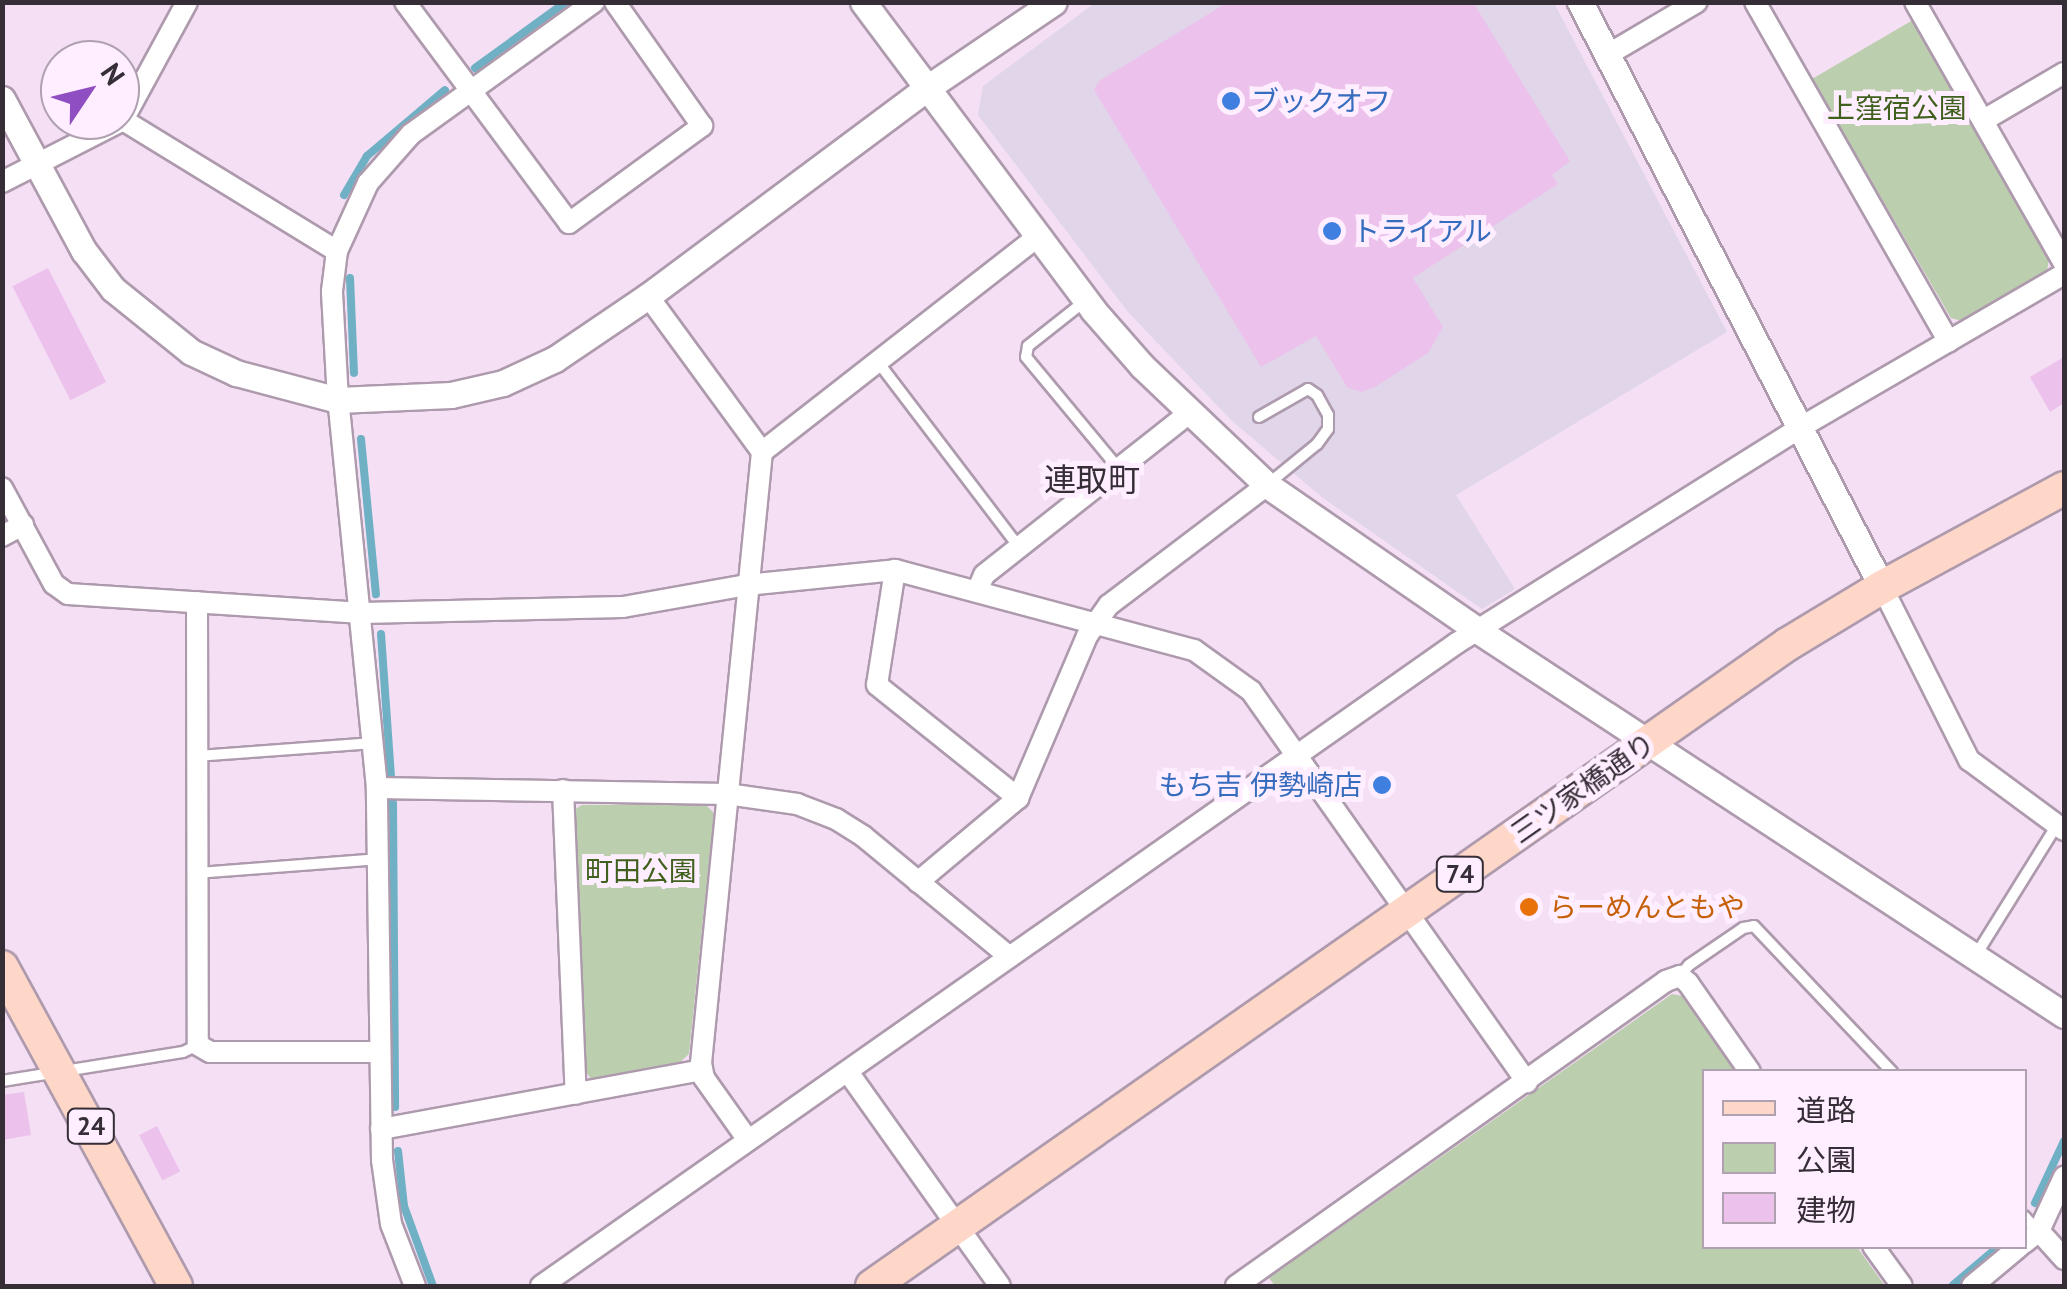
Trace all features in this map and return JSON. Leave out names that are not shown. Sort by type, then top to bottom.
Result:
[{"type":"main road","name":"三ツ家橋通り","points":[[872,1286],[1788,644],[1882,587],[2064,488]]},
{"type":"main road","name":"24","points":[[2,967],[176,1286]]},
{"type":"street","points":[[140,89],[187,2]]},
{"type":"street","points":[[405,2],[569,224],[702,126],[615,2]]},
{"type":"street","points":[[415,1286],[390,1224],[381,1129],[377,788],[338,400],[332,290],[336,251],[368,183],[411,134],[594,2]]},
{"type":"street","points":[[863,2],[1086,300],[1189,414],[1268,485],[1476,630],[2064,1015]]},
{"type":"street","points":[[2,100],[84,251],[114,288],[191,352],[236,373],[338,400],[451,395],[503,384],[555,359],[648,296],[927,88],[1054,2]]},
{"type":"street","points":[[1580,2],[1969,760],[2061,827]]},
{"type":"street","points":[[1607,55],[1697,2]]},
{"type":"street","points":[[1756,2],[1949,342]]},
{"type":"street","points":[[1915,2],[2064,263]]},
{"type":"street","points":[[1984,120],[2064,73]]},
{"type":"street","points":[[140,130],[336,251]]},
{"type":"street","points":[[2,182],[83,140]]},
{"type":"street","points":[[762,452],[1036,238]]},
{"type":"street","points":[[541,1286],[1476,630],[1801,427],[2064,274]]},
{"type":"street","points":[[648,296],[762,452],[701,1070],[748,1140]]},
{"type":"street","points":[[977,591],[984,574],[1189,414]]},
{"type":"street","points":[[918,882],[1018,798],[1095,621],[1108,605],[1268,485]]},
{"type":"street","points":[[2,488],[61,591],[362,613],[623,607],[746,585],[894,570],[1194,650],[1214,660],[1251,691],[1527,1082]]},
{"type":"street","points":[[2,536],[23,526]]},
{"type":"street","points":[[894,570],[877,684],[1018,798]]},
{"type":"street","points":[[197,602],[198,1045],[210,1052],[380,1052]]},
{"type":"street","points":[[377,788],[727,794],[782,800],[823,812],[850,827],[1010,958]]},
{"type":"street","points":[[563,790],[576,1094]]},
{"type":"street","points":[[1236,1286],[1666,981],[1680,976],[1748,1069]]},
{"type":"street","points":[[381,1129],[701,1070]]},
{"type":"street","points":[[848,1072],[1000,1286]]},
{"type":"street","points":[[2064,1176],[2027,1234],[2064,1259]]},
{"type":"street","points":[[1876,1249],[1902,1286]]},
{"type":"street","points":[[1972,1286],[2011,1249]]},
{"type":"lane","points":[[1086,300],[1028,346],[1026,357],[1119,469]]},
{"type":"lane","points":[[878,362],[1018,546]]},
{"type":"lane","points":[[1260,417],[1308,388],[1317,394],[1328,415],[1328,429],[1317,444],[1268,485]]},
{"type":"lane","points":[[197,756],[374,742]]},
{"type":"lane","points":[[1974,957],[2061,827]]},
{"type":"lane","points":[[196,873],[378,858]]},
{"type":"lane","points":[[1680,976],[1689,964],[1743,928],[1754,926],[1889,1069]]},
{"type":"lane","points":[[2,1082],[198,1045]]},
{"type":"shaded area","points":[[1095,3],[1554,3],[1727,332],[1456,495],[1515,589],[1482,609],[1323,498],[1232,421],[1128,312],[978,115],[983,86]]},
{"type":"green space","name":"上窪宿公園","points":[[1913,20],[2049,259],[2047,271],[1965,322],[1951,318],[1812,79]]},
{"type":"green space","name":"町田公園","points":[[705,804],[714,813],[689,1054],[679,1063],[592,1080],[585,1071],[572,811],[582,805]]},
{"type":"green space","points":[[1672,994],[1682,996],[1734,1069],[1702,1069],[1702,1249],[1858,1249],[1885,1286],[1275,1286],[1269,1278]]},
{"type":"building","name":"トライアル","points":[[1228,2],[1473,2],[1570,161],[1552,175],[1558,184],[1413,278],[1443,327],[1428,353],[1375,387],[1361,392],[1347,387],[1316,336],[1261,367],[1094,90],[1099,81]]},
{"type":"building","points":[[48,268],[106,382],[70,400],[12,286]]},
{"type":"building","points":[[2064,357],[2064,403],[2050,412],[2030,377]]},
{"type":"building","points":[[24,1092],[31,1135],[2,1140],[2,1095]]},
{"type":"building","points":[[157,1126],[180,1171],[162,1181],[139,1135]]},
{"type":"waterway","points":[[475,68],[566,2]]},
{"type":"waterway","points":[[344,195],[367,156],[445,90]]},
{"type":"waterway","points":[[350,278],[354,373]]},
{"type":"waterway","points":[[361,439],[376,594]]},
{"type":"waterway","points":[[381,634],[393,805],[395,1107]]},
{"type":"waterway","points":[[2035,1203],[2064,1141]]},
{"type":"waterway","points":[[398,1151],[404,1206],[433,1286]]},
{"type":"waterway","points":[[1953,1285],[1995,1249]]},
{"type":"place","name":"ブックオフ","points":[[1231,101]]},
{"type":"place","name":"トライアル","points":[[1332,231]]},
{"type":"place","name":"もち吉 伊勢崎店","points":[[1382,785]]},
{"type":"place","name":"らーめんともや","points":[[1529,907]]},
{"type":"district","name":"連取町","points":[[1092,479]]}]
